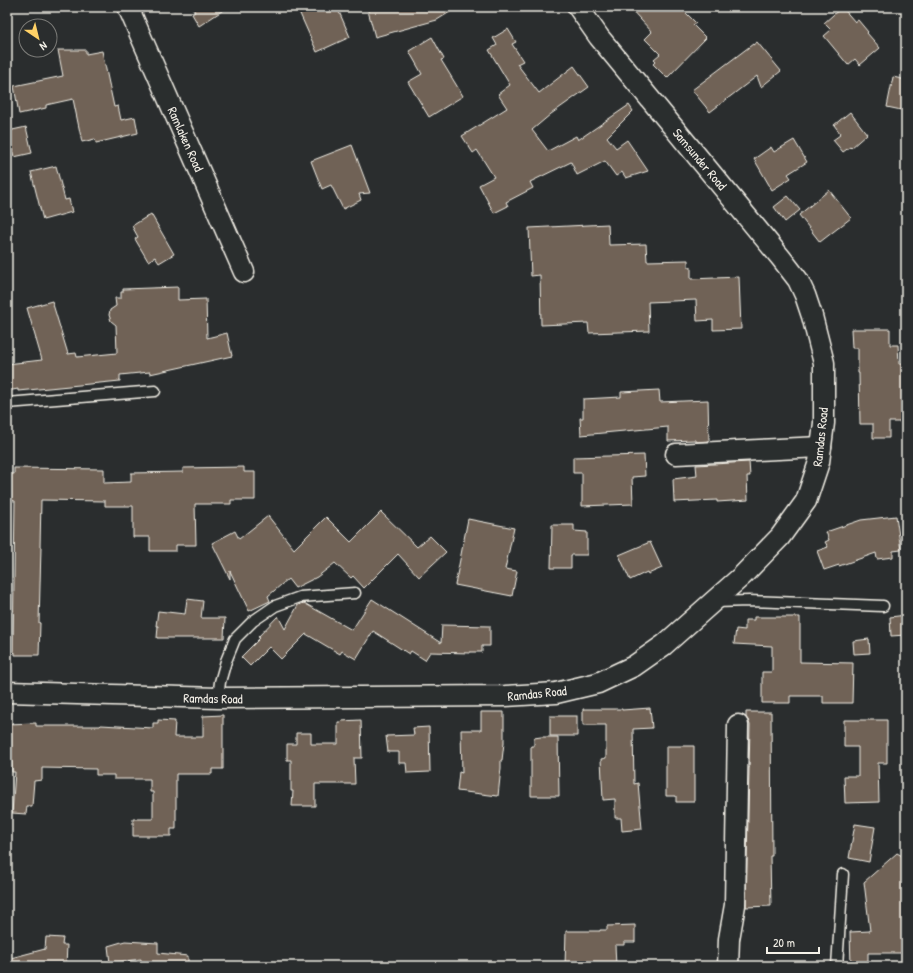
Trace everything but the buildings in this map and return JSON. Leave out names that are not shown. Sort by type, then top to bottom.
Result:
[{"type":"street","name":"Ramlaken Road","points":[[128,7],[244,272]]},
{"type":"street","name":"Samsunder Road","points":[[578,7],[599,37],[798,280],[812,316]]},
{"type":"street","name":"Ramdas Road","points":[[7,692],[218,698],[505,696],[556,693],[598,683],[634,666],[664,645],[742,576],[780,537],[806,501],[819,462],[824,423],[824,363],[812,316]]},
{"type":"street","points":[[676,454],[821,447]]},
{"type":"street","points":[[728,966],[735,905],[738,725]]},
{"type":"lane","points":[[7,403],[155,391]]},
{"type":"lane","points":[[218,698],[220,682],[226,661],[235,639],[253,621],[276,606],[300,597],[355,592]]},
{"type":"lane","points":[[713,602],[749,601],[882,606]]},
{"type":"lane","points":[[837,966],[843,874]]}]
